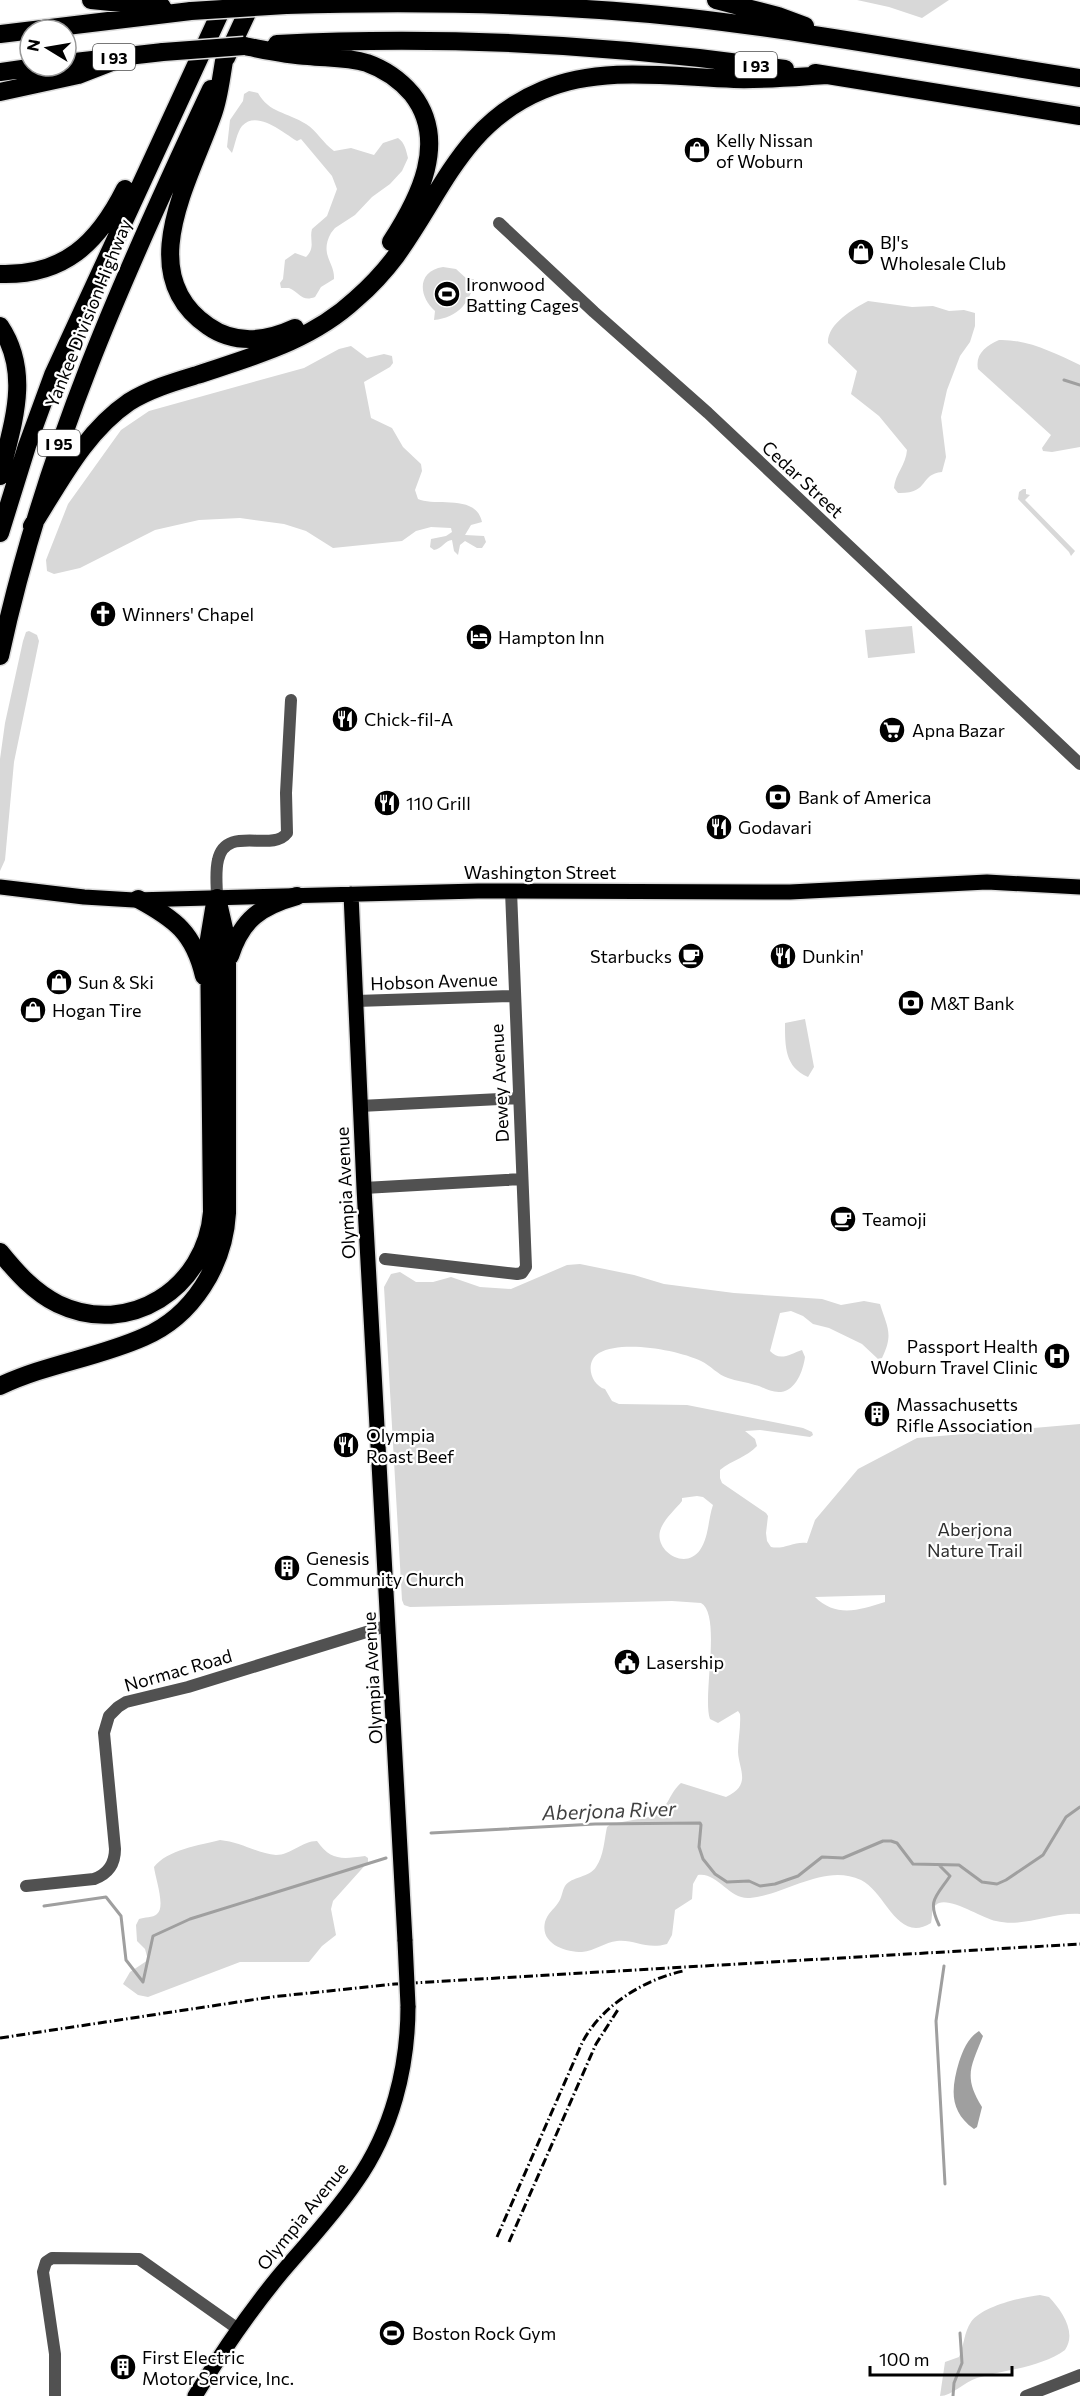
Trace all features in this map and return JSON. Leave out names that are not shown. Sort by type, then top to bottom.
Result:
[{"type":"highway","points":[[92,0],[190,11]]},
{"type":"highway","name":"Yankee Division Highway","points":[[0,656],[32,526],[64,426],[143,235],[253,0]]},
{"type":"highway","points":[[306,5],[326,0]]},
{"type":"highway","points":[[716,0],[778,16],[846,40]]},
{"type":"highway","name":"I 93","points":[[0,34],[190,11],[286,5],[446,3],[585,9],[723,22],[1080,78]]},
{"type":"highway","name":"Yankee Division Highway","points":[[0,533],[27,446],[54,375],[223,5]]},
{"type":"highway","name":"I 93","points":[[78,62],[244,46],[266,47],[394,40],[554,45],[691,57],[827,75],[1080,116]]},
{"type":"highway","points":[[224,61],[214,113],[195,159],[175,222],[169,251],[170,268],[178,293],[197,318],[226,335],[257,340],[288,331],[314,316],[344,295],[369,270],[390,244],[410,210],[426,172],[430,148],[427,125],[420,105],[402,83],[387,72],[349,59],[306,56],[266,47]]},
{"type":"highway","points":[[0,92],[78,75],[127,56]]},
{"type":"highway","points":[[0,72],[18,69]]},
{"type":"highway","points":[[32,526],[86,442],[131,401],[163,386],[288,344],[318,328],[353,302],[379,278],[397,255],[470,143],[494,119],[527,97],[561,83],[598,76],[737,79],[827,75]]},
{"type":"highway","points":[[0,274],[44,269],[66,259],[87,245],[107,222],[129,181],[166,128]]},
{"type":"highway","points":[[0,326],[11,347],[18,372],[17,405],[0,476]]},
{"type":"highway","points":[[227,969],[235,943],[250,920],[263,908],[297,896]]},
{"type":"highway","points":[[0,1386],[46,1368],[145,1337],[179,1314],[193,1300],[209,1276],[224,1239],[227,1213],[226,937],[217,898]]},
{"type":"highway","points":[[0,1252],[28,1284],[47,1298],[60,1305],[85,1312],[107,1314],[135,1310],[158,1301],[182,1282],[203,1251],[211,1223],[210,934],[217,898]]},
{"type":"highway","points":[[138,899],[170,917],[188,935],[200,960],[211,1013]]},
{"type":"main road","name":"Washington Street","points":[[6,887],[84,897],[138,899],[511,891],[790,892],[987,882],[1080,887]]},
{"type":"main road","name":"Olympia Avenue","points":[[195,2396],[238,2330],[278,2277],[349,2192],[374,2152],[388,2121],[400,2082],[407,2040],[405,1941],[364,1188],[351,894]]},
{"type":"street","name":"Cedar Street","points":[[499,223],[594,312],[708,413],[1080,764]]},
{"type":"street","points":[[217,898],[218,858],[225,848],[239,841],[279,840],[287,833],[286,793],[291,700]]},
{"type":"street","name":"Dewey Avenue","points":[[385,1259],[515,1274],[523,1272],[526,1265],[513,996],[511,891]]},
{"type":"street","name":"Hobson Avenue","points":[[356,1001],[513,996]]},
{"type":"street","points":[[360,1106],[519,1098]]},
{"type":"street","points":[[364,1188],[522,1179]]},
{"type":"street","name":"Normac Road","points":[[26,1886],[94,1879],[104,1874],[111,1865],[115,1852],[104,1733],[108,1718],[118,1707],[129,1701],[188,1688],[389,1625]]},
{"type":"street","points":[[55,2396],[55,2354],[43,2272],[46,2262],[51,2258],[139,2259],[238,2330]]},
{"type":"street","points":[[1026,2396],[1080,2375]]},
{"type":"green space","points":[[857,0],[949,0],[922,18]]},
{"type":"green space","points":[[249,91],[258,93],[267,105],[306,124],[334,151],[351,148],[374,155],[383,143],[398,138],[406,149],[408,158],[402,171],[355,215],[331,233],[327,253],[334,279],[321,287],[315,297],[304,298],[289,288],[281,288],[280,283],[283,279],[285,260],[295,253],[306,257],[309,253],[312,247],[312,229],[327,216],[337,189],[332,176],[301,139],[297,141],[263,121],[248,121],[242,126],[232,153],[227,147],[230,120],[243,101],[244,94]]},
{"type":"green space","name":"Ironwood Batting Cages","points":[[443,267],[456,269],[467,279],[474,279],[473,287],[467,302],[462,307],[450,316],[434,320],[435,311],[425,298],[423,285],[428,273]]},
{"type":"green space","points":[[868,301],[912,307],[933,306],[949,311],[964,310],[975,313],[975,326],[970,342],[960,356],[947,390],[941,417],[946,457],[942,472],[930,476],[920,487],[908,492],[898,493],[894,488],[907,450],[879,416],[851,394],[857,371],[828,343],[836,323]]},
{"type":"green space","points":[[999,340],[1030,344],[1080,365],[1080,447],[1052,452],[1043,451],[1042,448],[1051,435],[978,369],[978,359],[982,351]]},
{"type":"green space","points":[[351,346],[367,358],[384,354],[392,356],[393,363],[390,367],[364,382],[371,418],[392,428],[403,447],[421,464],[422,471],[415,490],[418,499],[463,504],[472,507],[478,513],[482,522],[471,525],[465,535],[484,536],[486,542],[482,548],[477,548],[465,541],[460,545],[458,555],[454,551],[452,540],[434,550],[430,547],[431,539],[446,536],[452,532],[451,528],[431,527],[416,531],[402,541],[333,548],[306,531],[284,524],[240,518],[199,520],[155,530],[80,568],[54,574],[47,571],[46,560],[68,504],[121,430],[149,411],[304,368],[339,349]]},
{"type":"green space","points":[[1026,489],[1026,494],[1030,495],[1025,500],[1075,551],[1071,556],[1018,499],[1019,492]]},
{"type":"green space","points":[[912,626],[915,653],[868,658],[865,630]]},
{"type":"green space","points":[[26,632],[37,635],[39,641],[14,762],[5,860],[0,871],[0,759],[5,723],[23,641]]},
{"type":"green space","points":[[805,1019],[814,1067],[808,1077],[800,1073],[791,1062],[785,1040],[785,1023]]},
{"type":"green space","name":"Aberjona Nature Trail","points":[[580,1264],[634,1275],[664,1284],[734,1293],[822,1299],[841,1305],[864,1301],[880,1304],[887,1325],[888,1343],[882,1358],[878,1359],[862,1344],[829,1328],[813,1324],[803,1316],[791,1311],[780,1313],[770,1351],[781,1357],[802,1350],[805,1357],[803,1368],[795,1384],[781,1392],[728,1378],[701,1361],[665,1350],[622,1347],[609,1349],[594,1357],[591,1367],[593,1378],[600,1387],[605,1389],[612,1401],[619,1404],[687,1405],[803,1428],[812,1432],[813,1435],[810,1437],[760,1430],[745,1431],[755,1439],[757,1446],[720,1470],[722,1483],[768,1516],[766,1533],[771,1547],[807,1543],[815,1520],[858,1469],[917,1438],[1080,1424],[1080,1914],[1006,1923],[945,1902],[934,1907],[931,1923],[919,1928],[909,1927],[893,1914],[870,1886],[861,1880],[847,1876],[819,1877],[764,1896],[750,1898],[736,1895],[712,1878],[698,1875],[693,1884],[692,1899],[675,1910],[672,1935],[667,1944],[653,1946],[617,1941],[582,1952],[555,1945],[546,1936],[544,1930],[546,1919],[559,1901],[564,1888],[572,1880],[593,1871],[599,1862],[607,1827],[611,1824],[655,1816],[663,1809],[681,1783],[726,1797],[739,1787],[742,1777],[738,1752],[740,1714],[738,1711],[718,1723],[710,1719],[708,1693],[710,1623],[707,1611],[701,1603],[672,1601],[410,1607],[404,1605],[402,1600],[384,1287],[391,1274],[400,1272],[416,1282],[433,1282],[451,1277],[480,1287],[511,1289],[567,1265]],"holes":[[[703,1497],[713,1505],[703,1545],[694,1556],[687,1559],[672,1556],[662,1545],[660,1531],[682,1498]],[[885,1595],[885,1602],[866,1608],[848,1610],[831,1608],[815,1597]]]},
{"type":"green space","points":[[220,1840],[276,1855],[317,1841],[332,1855],[343,1858],[365,1856],[368,1862],[333,1901],[331,1909],[336,1935],[322,1946],[309,1962],[240,1962],[148,1997],[138,1995],[123,1984],[130,1972],[148,1960],[145,1949],[137,1941],[136,1925],[139,1919],[153,1916],[159,1910],[160,1899],[154,1867],[175,1852]]},
{"type":"green space","points":[[1040,2295],[1049,2297],[1066,2322],[1069,2336],[1065,2350],[1034,2364],[977,2378],[949,2394],[940,2396],[945,2362],[959,2357],[967,2330],[976,2316],[1003,2303]]},
{"type":"shaded area","points":[[979,2031],[983,2036],[972,2064],[971,2079],[972,2087],[982,2107],[977,2127],[974,2129],[960,2115],[956,2107],[954,2081],[962,2053]]},
{"type":"waterway","points":[[1064,380],[1080,385]]},
{"type":"waterway","name":"Aberjona River","points":[[431,1833],[595,1824],[700,1823],[699,1847],[703,1859],[715,1874],[727,1882],[749,1881],[760,1886],[775,1884],[798,1876],[822,1857],[843,1858],[883,1841],[891,1841],[897,1843],[913,1864],[959,1865],[982,1882],[997,1884],[1043,1855],[1066,1817],[1080,1807]]},
{"type":"waterway","name":"Aberjona River","points":[[44,1906],[106,1897],[121,1916],[126,1960],[143,1982],[153,1936],[190,1919],[386,1858]]},
{"type":"waterway","points":[[939,1925],[935,1917],[935,1899],[950,1876],[940,1866]]},
{"type":"waterway","points":[[944,1966],[936,2021],[945,2184]]},
{"type":"waterway","points":[[953,2396],[954,2383],[962,2363],[960,2333]]},
{"type":"railway","points":[[0,2038],[271,1997],[395,1984],[1080,1944]]},
{"type":"railway","points":[[497,2237],[582,2043],[590,2030],[600,2017],[625,1996],[653,1981],[683,1971]]},
{"type":"railway","points":[[509,2242],[596,2044],[619,2008]]},
{"type":"place","name":"Kelly Nissan of Woburn","points":[[697,150]]},
{"type":"place","name":"BJ's Wholesale Club","points":[[861,252]]},
{"type":"place","name":"Ironwood Batting Cages","points":[[447,294]]},
{"type":"place","name":"Winners' Chapel","points":[[103,614]]},
{"type":"place","name":"Hampton Inn","points":[[479,637]]},
{"type":"place","name":"Chick-fil-A","points":[[345,719]]},
{"type":"place","name":"Apna Bazar","points":[[892,730]]},
{"type":"place","name":"Bank of America","points":[[778,797]]},
{"type":"place","name":"110 Grill","points":[[387,803]]},
{"type":"place","name":"Godavari","points":[[719,827]]},
{"type":"place","name":"Starbucks","points":[[691,956]]},
{"type":"place","name":"Dunkin'","points":[[783,956]]},
{"type":"place","name":"Sun & Ski","points":[[59,982]]},
{"type":"place","name":"M&T Bank","points":[[911,1003]]},
{"type":"place","name":"Hogan Tire","points":[[33,1010]]},
{"type":"place","name":"Teamoji","points":[[843,1219]]},
{"type":"place","name":"Passport Health Woburn Travel Clinic","points":[[1057,1356]]},
{"type":"place","name":"Massachusetts Rifle Association","points":[[877,1414]]},
{"type":"place","name":"Olympia Roast Beef","points":[[346,1445]]},
{"type":"place","name":"Genesis Community Church","points":[[287,1568]]},
{"type":"place","name":"Lasership","points":[[627,1662]]},
{"type":"place","name":"Boston Rock Gym","points":[[392,2333]]},
{"type":"place","name":"First Electric Motor Service, Inc.","points":[[123,2367]]}]
